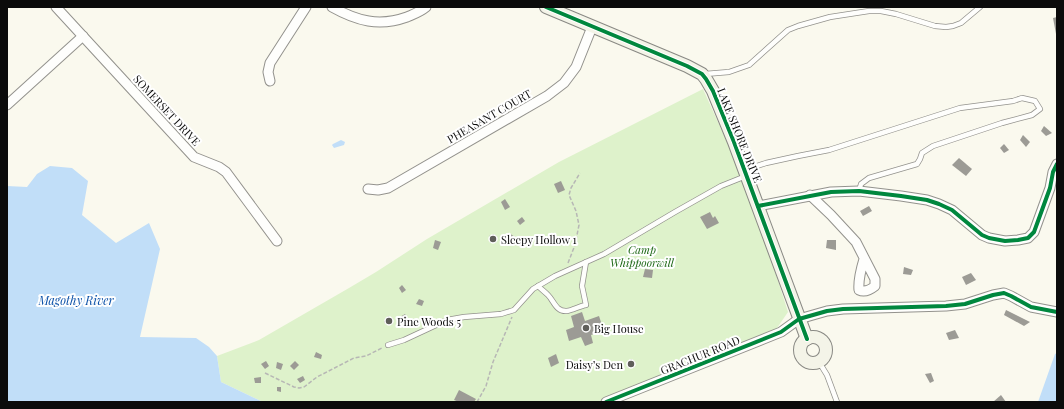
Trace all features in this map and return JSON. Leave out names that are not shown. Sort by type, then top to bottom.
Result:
[{"type":"street","name":"SOMERSET DRIVE","points":[[56,7],[194,157],[219,167],[226,172],[278,241]]},
{"type":"street","points":[[270,81],[268,72],[270,63],[306,7]]},
{"type":"street","points":[[332,7],[359,20],[385,22],[400,19],[419,12],[426,7]]},
{"type":"street","name":"LAKE SHORE DRIVE","points":[[546,7],[687,66],[702,74],[706,79],[713,91],[746,173],[807,339]]},
{"type":"street","name":"PHEASANT COURT","points":[[368,188],[378,190],[388,188],[547,96],[564,83],[576,67],[592,27]]},
{"type":"street","points":[[7,105],[83,36]]},
{"type":"street","points":[[758,206],[831,192],[859,191],[914,198],[927,200],[952,210],[982,235],[989,238],[1005,241],[1018,240],[1028,238],[1034,232],[1054,188],[1053,172],[1057,164]]},
{"type":"street","points":[[810,195],[856,242],[864,259]]},
{"type":"street","points":[[799,320],[827,311],[843,309],[946,306],[964,304],[1004,293],[1031,307],[1057,312]]},
{"type":"street","name":"GRACHUR ROAD","points":[[606,402],[781,332],[799,320]]},
{"type":"street","points":[[811,337],[820,339],[826,346],[825,355],[819,362],[811,363],[804,360],[800,352],[801,344],[811,337]]},
{"type":"lane","points":[[702,74],[729,72],[748,65],[788,30],[830,17],[869,11],[881,11],[935,26],[946,27],[961,23],[980,7]]},
{"type":"lane","points":[[388,345],[404,340],[446,320],[501,314],[514,310],[533,289],[538,286],[626,242],[721,186],[746,173],[779,160],[829,150],[960,108],[1013,101],[1022,98],[1035,100],[1040,109],[1032,115],[1002,123],[933,146],[922,153],[917,164],[869,178],[861,184],[859,191]]},
{"type":"lane","points":[[538,286],[549,295],[554,305],[562,311],[568,311],[586,305],[582,286],[586,262]]},
{"type":"lane","points":[[819,362],[826,374],[836,402]]},
{"type":"path","points":[[564,272],[575,245],[579,225],[576,211],[569,195],[571,188],[580,173]]},
{"type":"path","points":[[477,402],[486,386],[493,362],[510,321],[519,305]]},
{"type":"path","points":[[265,373],[299,388],[354,358],[366,356],[388,345]]},
{"type":"green space","name":"Camp Whippoorwill","points":[[703,89],[750,193],[788,312],[775,331],[597,402],[263,402],[221,382],[217,356],[259,340],[376,272],[427,239],[559,162]]},
{"type":"water","points":[[341,140],[345,142],[344,145],[334,148],[332,145]]},
{"type":"water","name":"Magothy River","points":[[50,166],[72,168],[88,181],[82,215],[116,243],[149,223],[160,249],[140,337],[196,338],[209,347],[217,356],[221,382],[263,402],[7,402],[7,186],[27,187],[37,174]]},
{"type":"water","points":[[1057,353],[1057,402],[1038,402],[1055,354]]},
{"type":"building","points":[[1057,17],[1057,34],[1056,34],[1053,18]]},
{"type":"building","points":[[1044,126],[1052,133],[1046,136],[1041,131]]},
{"type":"building","points":[[1023,135],[1030,142],[1026,147],[1020,140]]},
{"type":"building","points":[[1004,144],[1009,150],[1004,153],[1000,148]]},
{"type":"building","points":[[959,158],[972,169],[966,176],[952,165]]},
{"type":"building","points":[[561,181],[565,190],[558,193],[554,184]]},
{"type":"building","points":[[505,199],[510,207],[505,210],[501,202]]},
{"type":"building","points":[[869,206],[872,211],[863,216],[860,211]]},
{"type":"building","points":[[710,212],[713,218],[715,216],[719,223],[707,229],[700,217]]},
{"type":"building","points":[[522,217],[525,221],[520,225],[517,221]]},
{"type":"building","points":[[509,233],[515,237],[512,242],[506,238]]},
{"type":"building","name":"Sleepy Hollow 1","points":[[494,234],[496,242],[491,243],[489,236]]},
{"type":"building","points":[[435,240],[441,242],[438,250],[433,248]]},
{"type":"building","points":[[827,240],[836,240],[836,250],[826,248]]},
{"type":"building","points":[[904,267],[913,270],[911,275],[903,274]]},
{"type":"building","points":[[645,269],[653,270],[652,278],[643,277]]},
{"type":"building","points":[[971,273],[976,280],[966,285],[962,277]]},
{"type":"building","points":[[402,285],[406,290],[402,293],[399,288]]},
{"type":"building","points":[[419,299],[424,301],[422,306],[416,304]]},
{"type":"building","points":[[1006,310],[1030,322],[1024,326],[1004,315]]},
{"type":"building","name":"Big House","points":[[582,312],[585,321],[599,316],[604,331],[591,335],[593,343],[585,346],[581,337],[569,341],[566,330],[574,327],[571,316]]},
{"type":"building","points":[[405,314],[408,320],[403,322],[400,317]]},
{"type":"building","name":"Pine Woods 5","points":[[388,316],[393,319],[389,325],[384,322]]},
{"type":"building","points":[[955,330],[959,338],[949,340],[946,333]]},
{"type":"building","points":[[316,352],[322,355],[321,359],[314,357]]},
{"type":"building","points":[[556,354],[559,363],[551,367],[548,358]]},
{"type":"building","name":"Daisy’s Den","points":[[631,359],[635,362],[631,368],[627,366]]},
{"type":"building","points":[[266,361],[269,366],[265,369],[261,364]]},
{"type":"building","points":[[295,361],[299,365],[294,370],[290,366]]},
{"type":"building","points":[[277,362],[283,364],[281,370],[276,368]]},
{"type":"building","points":[[931,373],[934,381],[930,383],[925,374]]},
{"type":"building","points":[[303,376],[305,380],[300,383],[297,379]]},
{"type":"building","points":[[261,377],[261,383],[255,383],[254,378]]},
{"type":"building","points":[[277,387],[281,387],[281,392],[277,391]]},
{"type":"building","points":[[459,390],[476,399],[474,402],[459,402],[454,400]]},
{"type":"building","points":[[1001,395],[1006,402],[993,402]]},
{"type":"cycle path","points":[[546,7],[687,66],[702,74],[706,79],[713,91],[734,142],[807,339]]},
{"type":"cycle path","points":[[758,206],[831,192],[859,191],[901,196],[927,200],[952,210],[982,235],[989,238],[1005,241],[1018,240],[1028,238],[1034,232],[1050,188],[1053,172],[1057,164]]},
{"type":"cycle path","points":[[606,402],[781,332],[799,319],[827,311],[843,309],[946,306],[965,304],[1004,293],[1031,307],[1057,312]]},
{"type":"place","name":"Sleepy Hollow 1","points":[[493,239]]},
{"type":"place","name":"Pine Woods 5","points":[[389,321]]},
{"type":"place","name":"Big House","points":[[586,328]]},
{"type":"place","name":"Daisy’s Den","points":[[631,364]]}]
